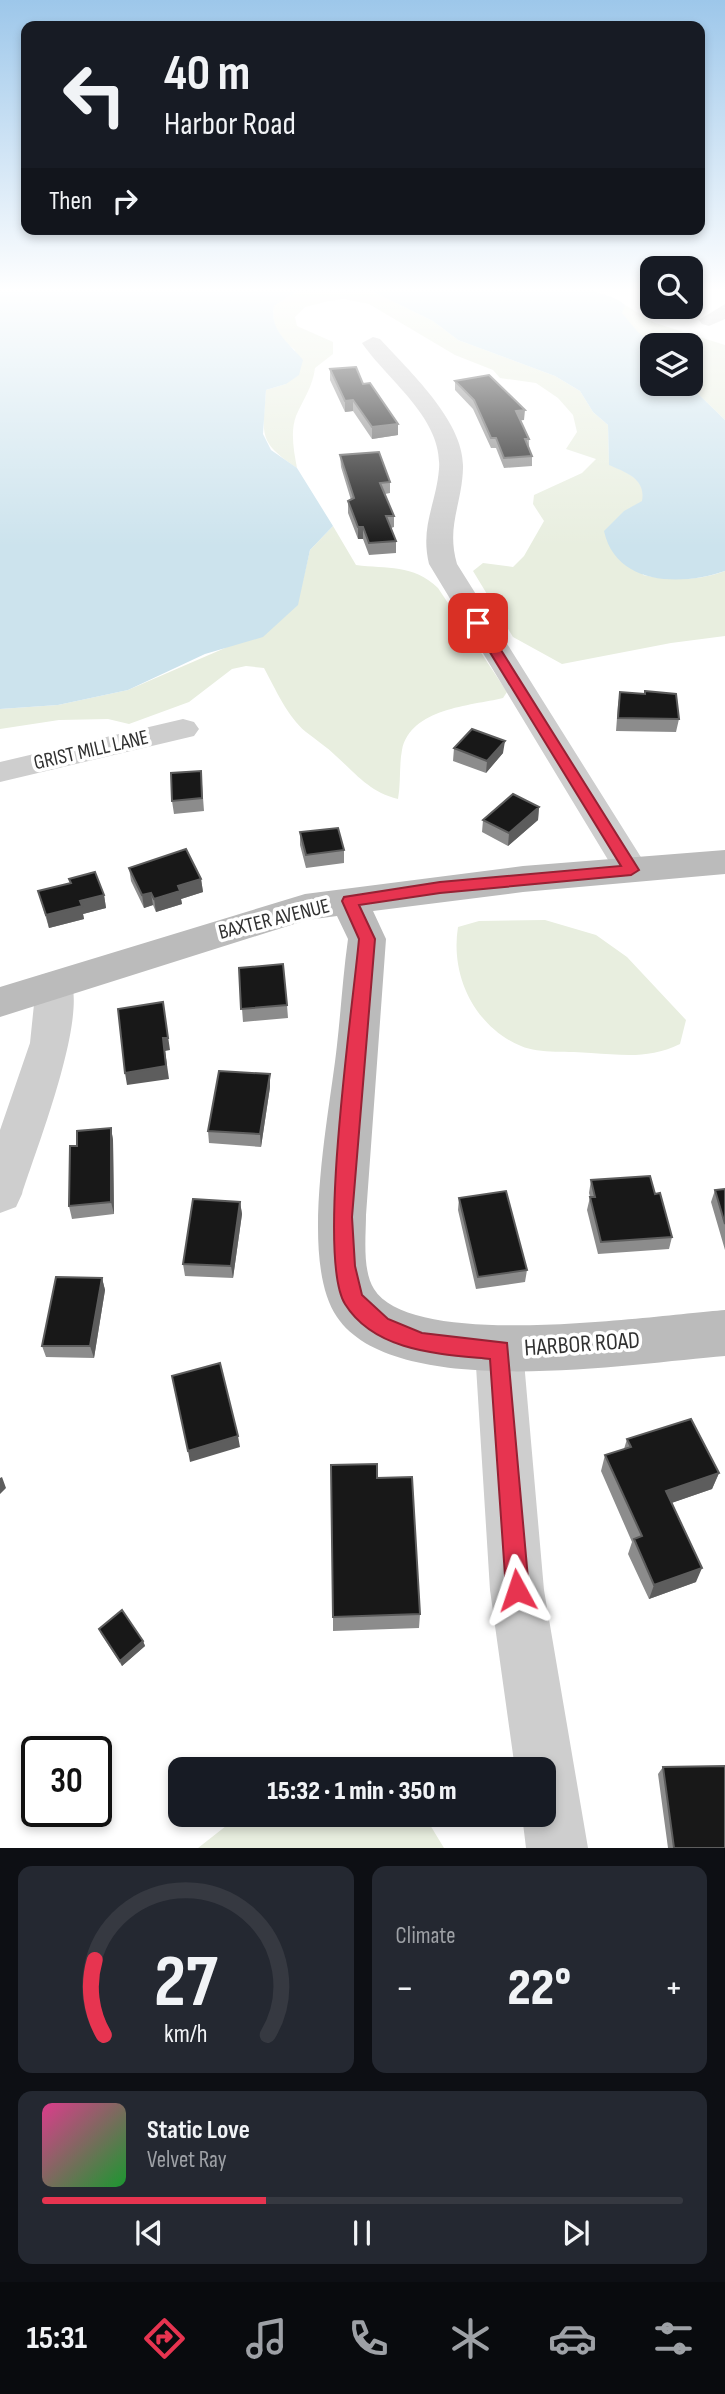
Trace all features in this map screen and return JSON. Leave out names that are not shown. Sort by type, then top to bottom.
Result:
[{"type":"street","points":[[400,374],[424,403],[452,456],[436,537],[443,564],[631,870]]},
{"type":"street","name":"GRIST MILL LANE","points":[[0,772],[183,729]]},
{"type":"street","name":"BAXTER AVENUE","points":[[0,1002],[305,907],[440,888],[725,862]]},
{"type":"street","name":"HARBOR ROAD","points":[[349,901],[367,939],[342,1217],[345,1266],[353,1300],[381,1325],[421,1342],[499,1350],[725,1333]]},
{"type":"street","points":[[0,1194],[50,1043],[55,985]]},
{"type":"street","points":[[499,1350],[517,1590],[557,1848]]},
{"type":"green space","points":[[289,374],[314,374],[294,422],[297,468],[275,451],[265,436],[266,390],[286,384]]},
{"type":"green space","points":[[497,374],[550,374],[580,391],[593,412],[608,425],[609,464],[634,477],[641,487],[643,501],[624,512],[643,575],[684,579],[725,571],[725,636],[671,643],[562,664],[513,637],[473,571],[483,563],[513,567],[524,556],[544,521],[533,504],[534,495],[582,473],[596,459],[566,449],[577,432],[573,415],[558,398],[536,383],[500,378]]},
{"type":"green space","points":[[703,374],[725,374],[725,420],[700,396],[703,396]]},
{"type":"green space","points":[[333,526],[356,565],[409,571],[429,580],[438,588],[507,692],[503,698],[444,711],[417,725],[402,750],[398,799],[379,792],[364,782],[299,726],[282,702],[264,668],[246,666],[232,669],[189,702],[129,724],[108,719],[59,720],[0,729],[0,709],[58,705],[128,690],[225,648],[297,605],[310,550]]},
{"type":"green space","points":[[545,920],[596,935],[627,957],[686,1020],[680,1044],[658,1052],[636,1055],[546,1051],[521,1046],[491,1026],[469,998],[462,981],[458,964],[458,927],[479,921]]},
{"type":"green space","points":[[225,1827],[431,1827],[444,1848],[198,1848]]},
{"type":"water","points":[[0,374],[299,374],[286,384],[266,390],[263,434],[271,450],[297,468],[333,526],[310,550],[298,605],[263,637],[205,654],[128,690],[58,705],[0,709]]},
{"type":"water","points":[[550,374],[640,374],[640,396],[700,396],[725,420],[725,571],[690,579],[671,579],[636,572],[622,563],[611,549],[604,531],[624,511],[642,501],[641,487],[634,478],[609,465],[608,425],[593,412],[580,391]]},
{"type":"building","points":[[332,374],[359,374],[363,384],[370,383],[398,424],[372,427],[353,400],[345,401]]},
{"type":"building","points":[[489,375],[525,410],[516,411],[529,439],[525,439],[532,456],[504,458],[496,438],[491,438],[474,400],[455,381]]},
{"type":"building","points":[[379,452],[390,482],[380,483],[394,516],[386,516],[396,541],[369,543],[363,527],[358,527],[348,501],[354,498],[340,455]]},
{"type":"building","points":[[645,691],[676,694],[679,719],[618,718],[620,692],[645,694]]},
{"type":"building","points":[[472,729],[505,741],[487,761],[454,748]]},
{"type":"building","points":[[201,771],[202,798],[172,801],[171,773]]},
{"type":"building","points":[[513,794],[539,807],[509,833],[483,820]]},
{"type":"building","points":[[338,828],[344,850],[306,855],[300,832]]},
{"type":"building","points":[[186,849],[201,879],[178,886],[180,891],[154,899],[151,893],[142,895],[129,868]]},
{"type":"building","points":[[95,872],[104,895],[80,901],[82,906],[46,915],[38,891],[71,883],[69,879]]},
{"type":"building","points":[[283,964],[287,1005],[241,1009],[239,968]]},
{"type":"building","points":[[163,1002],[168,1038],[163,1038],[166,1066],[125,1073],[118,1009]]},
{"type":"building","points":[[219,1071],[270,1074],[260,1134],[208,1131]]},
{"type":"building","points":[[111,1128],[111,1202],[69,1206],[70,1146],[77,1146],[77,1131]]},
{"type":"building","points":[[650,1176],[655,1194],[660,1193],[672,1237],[601,1242],[590,1197],[595,1197],[591,1180]]},
{"type":"building","points":[[725,1189],[725,1224],[715,1190]]},
{"type":"building","points":[[506,1191],[527,1270],[478,1277],[459,1198]]},
{"type":"building","points":[[193,1199],[240,1202],[231,1266],[183,1264]]},
{"type":"building","points":[[56,1277],[102,1278],[90,1346],[42,1346]]},
{"type":"building","points":[[220,1363],[238,1436],[188,1451],[172,1376]]},
{"type":"building","points":[[691,1419],[719,1473],[666,1491],[702,1568],[654,1585],[634,1539],[642,1536],[605,1455],[631,1447],[627,1439]]},
{"type":"building","points":[[377,1464],[377,1478],[412,1477],[420,1614],[333,1617],[331,1465]]},
{"type":"building","points":[[122,1610],[143,1641],[120,1661],[99,1629]]},
{"type":"building","points":[[725,1766],[725,1848],[674,1848],[663,1767]]},
{"type":"route","points":[[478,623],[631,870],[440,888],[349,901],[367,939],[342,1217],[345,1266],[353,1300],[381,1325],[421,1342],[499,1350],[517,1590]]}]
